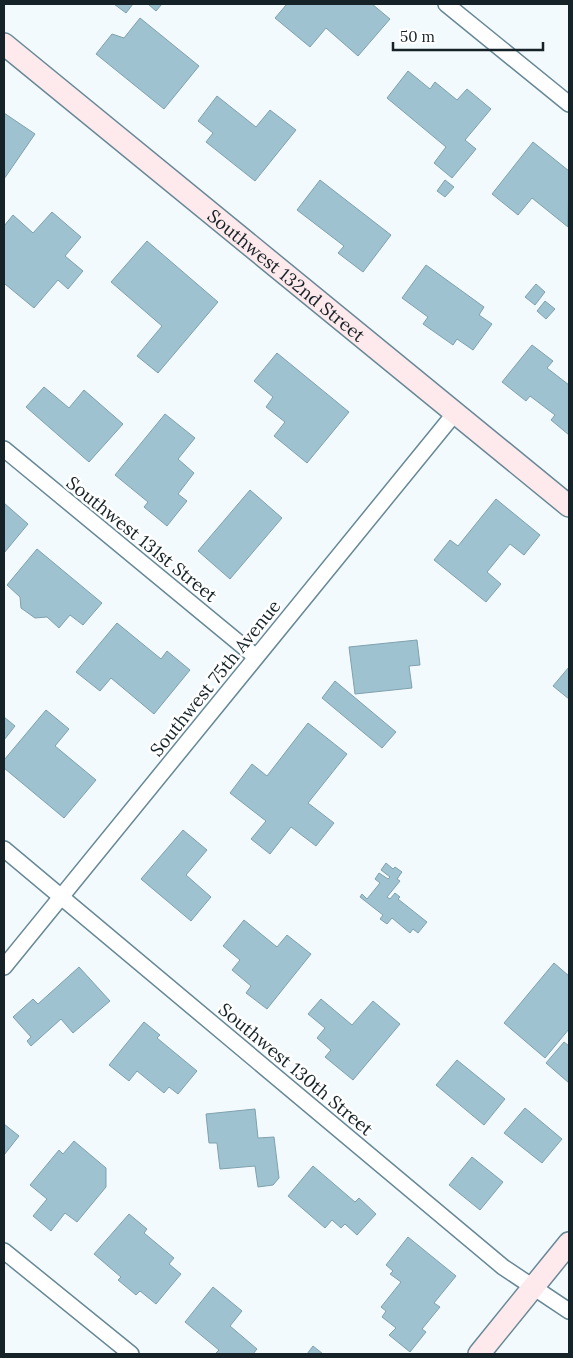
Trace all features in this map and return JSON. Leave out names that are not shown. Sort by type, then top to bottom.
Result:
[{"type":"street","points":[[446,4],[569,104]]},
{"type":"street","name":"Southwest 132nd Street","points":[[4,44],[569,506]]},
{"type":"street","name":"Southwest 75th Avenue","points":[[4,967],[455,412]]},
{"type":"street","name":"Southwest 131st Street","points":[[4,449],[256,657]]},
{"type":"street","name":"Southwest 130th Street","points":[[4,849],[504,1267],[569,1311]]},
{"type":"street","points":[[478,1354],[569,1243]]},
{"type":"street","points":[[4,1251],[131,1354]]},
{"type":"building","points":[[114,4],[133,4],[126,13]]},
{"type":"building","points":[[148,4],[162,4],[156,11]]},
{"type":"building","points":[[287,4],[372,4],[390,19],[358,56],[326,28],[310,47],[275,18]]},
{"type":"building","points":[[140,18],[199,66],[164,109],[96,54],[112,34],[124,38]]},
{"type":"building","points":[[408,71],[430,89],[435,82],[457,100],[467,89],[491,109],[465,140],[476,149],[452,178],[434,163],[446,147],[387,98]]},
{"type":"building","points":[[217,96],[256,127],[270,110],[296,130],[255,181],[206,142],[213,133],[198,121]]},
{"type":"building","points":[[4,113],[35,134],[4,179]]},
{"type":"building","points":[[533,142],[569,171],[568,227],[532,198],[518,215],[492,194]]},
{"type":"building","points":[[320,180],[391,235],[363,272],[338,253],[344,246],[297,210]]},
{"type":"building","points":[[445,180],[454,187],[445,197],[437,191]]},
{"type":"building","points":[[52,212],[81,237],[65,256],[83,271],[68,289],[58,280],[34,308],[5,284],[4,286],[4,226],[13,215],[33,233]]},
{"type":"building","points":[[147,241],[218,302],[158,373],[137,356],[162,326],[111,282]]},
{"type":"building","points":[[426,265],[484,307],[479,315],[492,324],[473,350],[457,339],[453,345],[423,324],[428,317],[402,298]]},
{"type":"building","points":[[536,284],[545,292],[535,305],[525,297]]},
{"type":"building","points":[[545,301],[555,309],[546,319],[537,311]]},
{"type":"building","points":[[532,345],[553,361],[547,368],[569,385],[569,435],[551,420],[555,415],[530,396],[526,401],[502,382]]},
{"type":"building","points":[[277,353],[349,412],[307,463],[274,436],[285,422],[266,407],[273,397],[254,381]]},
{"type":"building","points":[[44,387],[69,408],[84,390],[123,424],[89,462],[26,407]]},
{"type":"building","points":[[165,414],[195,438],[178,459],[194,473],[178,494],[187,501],[167,526],[144,507],[148,502],[115,475]]},
{"type":"building","points":[[250,490],[282,518],[230,579],[198,551]]},
{"type":"building","points":[[496,499],[540,535],[524,555],[510,544],[487,572],[501,584],[486,602],[434,560],[450,540],[458,546]]},
{"type":"building","points":[[4,503],[28,524],[4,553]]},
{"type":"building","points":[[37,549],[102,603],[83,625],[70,615],[59,628],[47,617],[35,618],[21,608],[20,597],[7,585]]},
{"type":"building","points":[[117,623],[161,659],[167,651],[190,670],[154,714],[111,678],[100,691],[76,672]]},
{"type":"building","points":[[417,640],[420,665],[409,666],[412,688],[355,694],[349,647]]},
{"type":"building","points":[[569,667],[569,699],[553,686]]},
{"type":"building","points":[[335,681],[396,732],[382,748],[322,698]]},
{"type":"building","points":[[46,710],[69,729],[55,746],[96,780],[64,818],[4,768],[4,760]]},
{"type":"building","points":[[4,717],[15,726],[4,740]]},
{"type":"building","points":[[308,723],[347,754],[308,803],[334,823],[316,846],[291,827],[270,854],[251,839],[266,821],[230,793],[252,764],[267,776]]},
{"type":"building","points":[[183,830],[207,850],[186,875],[211,897],[191,921],[141,879]]},
{"type":"building","points":[[386,863],[393,869],[395,867],[402,872],[397,879],[400,881],[387,897],[390,899],[395,893],[400,897],[398,899],[427,922],[418,933],[413,929],[410,933],[392,918],[387,924],[380,919],[383,915],[360,897],[362,894],[367,899],[380,883],[375,879],[379,873],[388,879],[390,877],[381,870]]},
{"type":"building","points":[[244,920],[277,947],[287,935],[311,954],[267,1009],[246,993],[251,986],[232,970],[240,960],[223,946]]},
{"type":"building","points":[[554,963],[569,976],[569,1029],[545,1058],[504,1023]]},
{"type":"building","points":[[79,967],[110,1001],[73,1033],[61,1019],[31,1046],[27,1041],[31,1037],[13,1017],[33,999],[38,1004]]},
{"type":"building","points":[[321,999],[352,1025],[373,1001],[400,1024],[353,1080],[325,1057],[331,1050],[317,1038],[325,1028],[308,1014]]},
{"type":"building","points":[[144,1022],[160,1035],[157,1038],[197,1071],[178,1094],[169,1087],[164,1093],[137,1071],[129,1081],[109,1065]]},
{"type":"building","points":[[564,1042],[569,1046],[569,1083],[546,1063]]},
{"type":"building","points":[[457,1060],[505,1099],[484,1125],[436,1085]]},
{"type":"building","points":[[525,1108],[562,1139],[542,1163],[504,1133]]},
{"type":"building","points":[[255,1109],[258,1138],[274,1137],[279,1178],[273,1185],[258,1187],[255,1166],[220,1169],[217,1143],[209,1143],[206,1114]]},
{"type":"building","points":[[4,1124],[19,1136],[4,1155]]},
{"type":"building","points":[[74,1141],[106,1168],[106,1187],[77,1222],[65,1213],[51,1231],[33,1216],[47,1199],[30,1185],[59,1150],[63,1154]]},
{"type":"building","points":[[472,1157],[503,1182],[480,1210],[449,1185]]},
{"type":"building","points":[[313,1166],[355,1202],[359,1198],[376,1214],[357,1235],[345,1224],[341,1228],[332,1220],[325,1228],[288,1196]]},
{"type":"building","points":[[129,1214],[147,1229],[144,1233],[174,1258],[169,1264],[181,1274],[156,1304],[140,1291],[136,1295],[118,1280],[121,1277],[94,1254]]},
{"type":"building","points":[[408,1237],[456,1276],[434,1303],[440,1307],[422,1329],[426,1332],[410,1352],[389,1335],[396,1328],[382,1317],[386,1311],[381,1307],[401,1282],[390,1274],[393,1271],[386,1265]]},
{"type":"building","points":[[213,1287],[242,1311],[230,1326],[257,1349],[253,1354],[215,1354],[219,1350],[185,1322]]},
{"type":"building","points":[[313,1346],[323,1354],[307,1354]]}]
